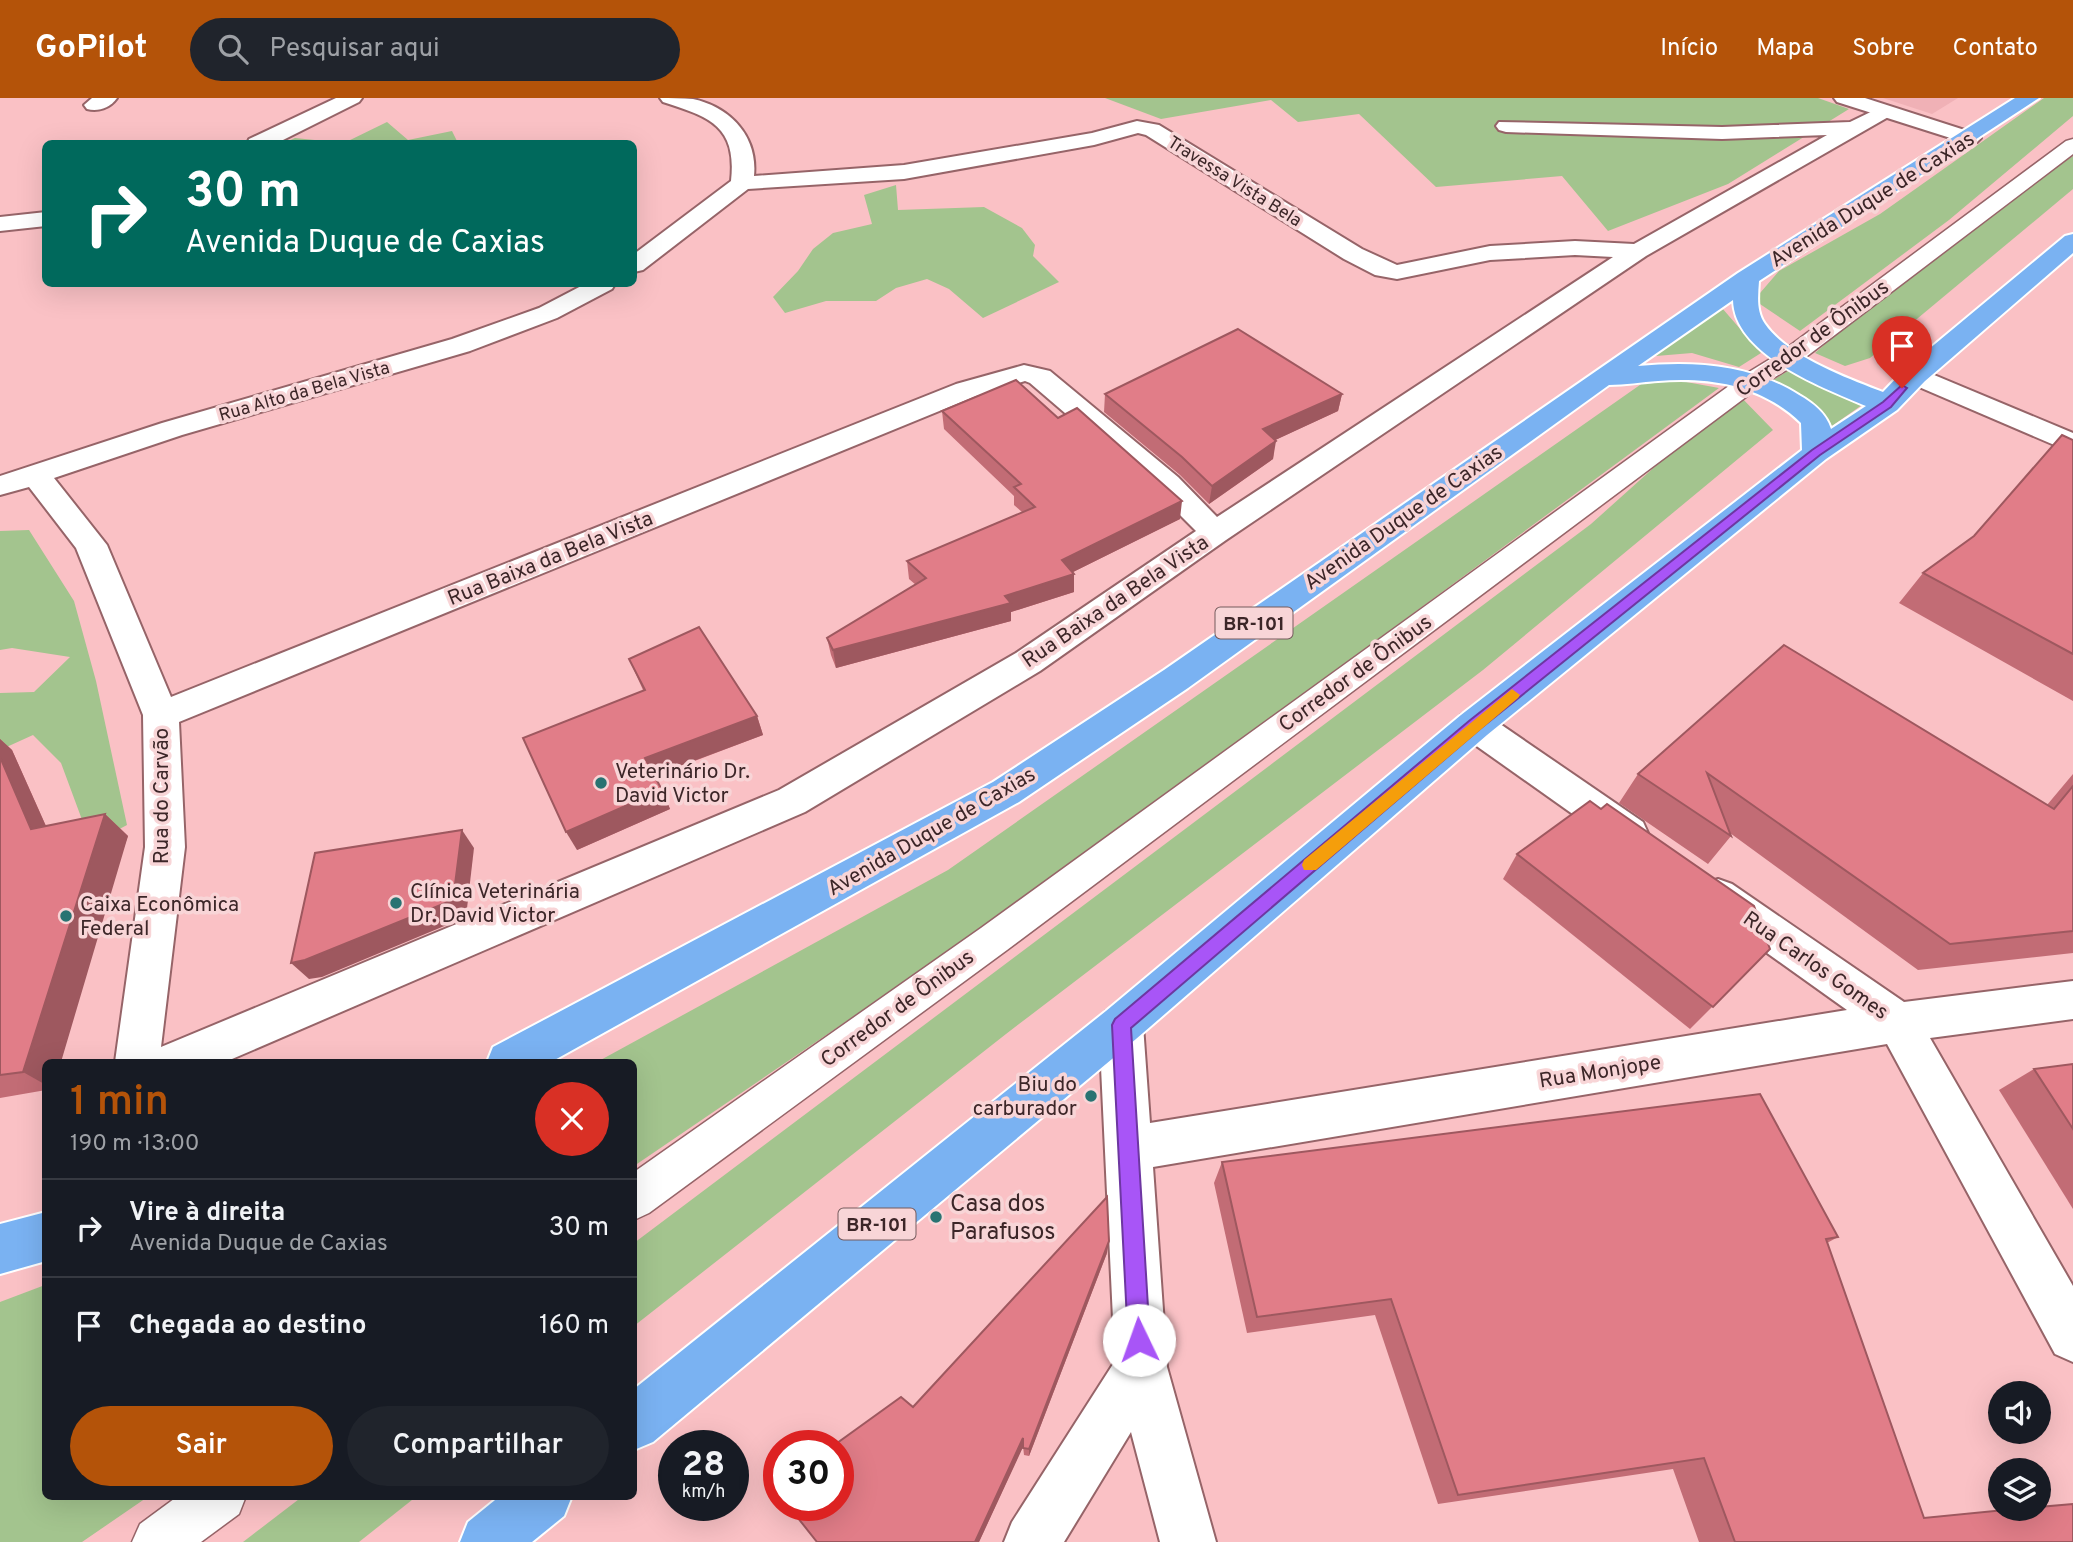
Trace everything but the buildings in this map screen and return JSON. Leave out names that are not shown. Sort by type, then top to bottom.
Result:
[{"type":"highway","name":"Avenida Duque de Caxias","points":[[515,1059],[1006,792],[1175,678],[1747,278],[2029,98]]},
{"type":"highway","name":"BR-101","points":[[637,1421],[1121,1025],[1474,725],[1816,453],[1887,404],[1915,376],[2073,241]]},
{"type":"highway","points":[[1747,278],[1746,313],[1760,335],[1789,358],[1814,373],[1887,404]]},
{"type":"highway","points":[[1599,379],[1671,370],[1729,374],[1753,380],[1774,389],[1807,413],[1816,426],[1816,453]]},
{"type":"highway","points":[[0,1249],[42,1237]]},
{"type":"highway","points":[[488,1542],[539,1500]]},
{"type":"street","points":[[265,140],[352,98]]},
{"type":"street","points":[[637,263],[742,183],[744,154],[737,135],[704,108],[670,98]]},
{"type":"street","points":[[1855,100],[1882,112],[1970,138]]},
{"type":"street","points":[[1215,533],[1638,251],[1882,112]]},
{"type":"street","points":[[1506,126],[1723,133],[1854,128]]},
{"type":"street","name":"Travessa Vista Bela","points":[[742,183],[904,172],[1094,139],[1137,127],[1153,128],[1353,254],[1384,270],[1406,271],[1458,258],[1538,249],[1638,251]]},
{"type":"street","points":[[0,224],[42,219]]},
{"type":"street","name":"Rua Alto da Bela Vista","points":[[0,486],[172,429],[461,345],[548,313],[597,287]]},
{"type":"street","name":"Rua Baixa da Bela Vista","points":[[161,715],[965,390],[1024,373],[1040,377],[1167,484],[1215,533],[1028,662],[793,800],[183,1059]]},
{"type":"street","points":[[1915,376],[2073,444]]},
{"type":"street","name":"Rua do Carvão","points":[[36,476],[91,545],[161,715],[164,847],[137,1059]]},
{"type":"street","points":[[1474,725],[1658,853]]},
{"type":"street","name":"Rua Carlos Gomes","points":[[1692,877],[1898,1022],[2073,1336]]},
{"type":"street","name":"Rua Monjope","points":[[1127,1149],[1898,1022],[2073,1000]]},
{"type":"street","points":[[1121,1025],[1141,1367],[1188,1542]]},
{"type":"street","points":[[1032,1542],[1141,1367]]},
{"type":"lane","name":"Corredor de Ônibus","points":[[637,1196],[994,939],[1753,380],[1789,358],[2073,145]]},
{"type":"lane","points":[[158,1542],[216,1500]]},
{"type":"shaded area","points":[[1883,98],[1958,98],[1932,114]]},
{"type":"green space","points":[[1105,98],[1818,98],[1849,109],[1728,184],[1608,231],[1562,176],[1436,187],[1359,114],[1298,122],[1271,100],[1161,119]]},
{"type":"green space","points":[[2044,98],[2073,98],[2073,116],[1949,220],[1800,331],[1754,300],[1779,271],[1880,214]]},
{"type":"green space","points":[[387,122],[408,140],[350,140]]},
{"type":"green space","points":[[452,131],[456,140],[408,140]]},
{"type":"green space","points":[[2073,156],[2073,189],[1870,358],[1845,366],[1815,353],[1930,251]]},
{"type":"green space","points":[[896,185],[898,210],[984,207],[1022,228],[1035,245],[1033,256],[1059,282],[983,318],[949,289],[927,279],[896,288],[876,301],[826,301],[785,313],[773,297],[798,271],[813,249],[833,233],[872,224],[864,195]]},
{"type":"green space","points":[[1723,295],[1722,308],[1761,353],[1739,367],[1692,353],[1632,358]]},
{"type":"green space","points":[[1791,369],[1862,405],[1832,426],[1802,398],[1773,380]]},
{"type":"green space","points":[[1670,379],[1719,388],[1017,905],[637,1164],[637,1059],[602,1059],[948,870],[1647,380]]},
{"type":"green space","points":[[1737,393],[1773,430],[1483,670],[1006,1034],[637,1324],[637,1241],[1591,524]]},
{"type":"green space","points":[[29,530],[74,601],[96,681],[127,825],[91,844],[61,763],[33,735],[0,750],[0,693],[34,692],[70,657],[12,648],[0,650],[0,531]]},
{"type":"green space","points":[[42,1286],[42,1500],[143,1500],[82,1542],[0,1542],[0,1302]]},
{"type":"green space","points":[[298,1500],[412,1500],[359,1542],[243,1542]]},
{"type":"slow traffic","points":[[1310,865],[1512,695]]},
{"type":"place","name":"Veterinário Dr. David Victor","points":[[601,783]]},
{"type":"place","name":"Clínica Veterinária Dr. David Victor","points":[[396,903]]},
{"type":"place","name":"Caixa Econômica Federal","points":[[66,916]]},
{"type":"place","name":"Biu do carburador","points":[[1091,1096]]},
{"type":"place","name":"Casa dos Parafusos","points":[[936,1217]]},
{"type":"route","points":[[1139,1340],[1121,1025],[1474,725],[1816,453],[1887,404],[1902,388]]}]
